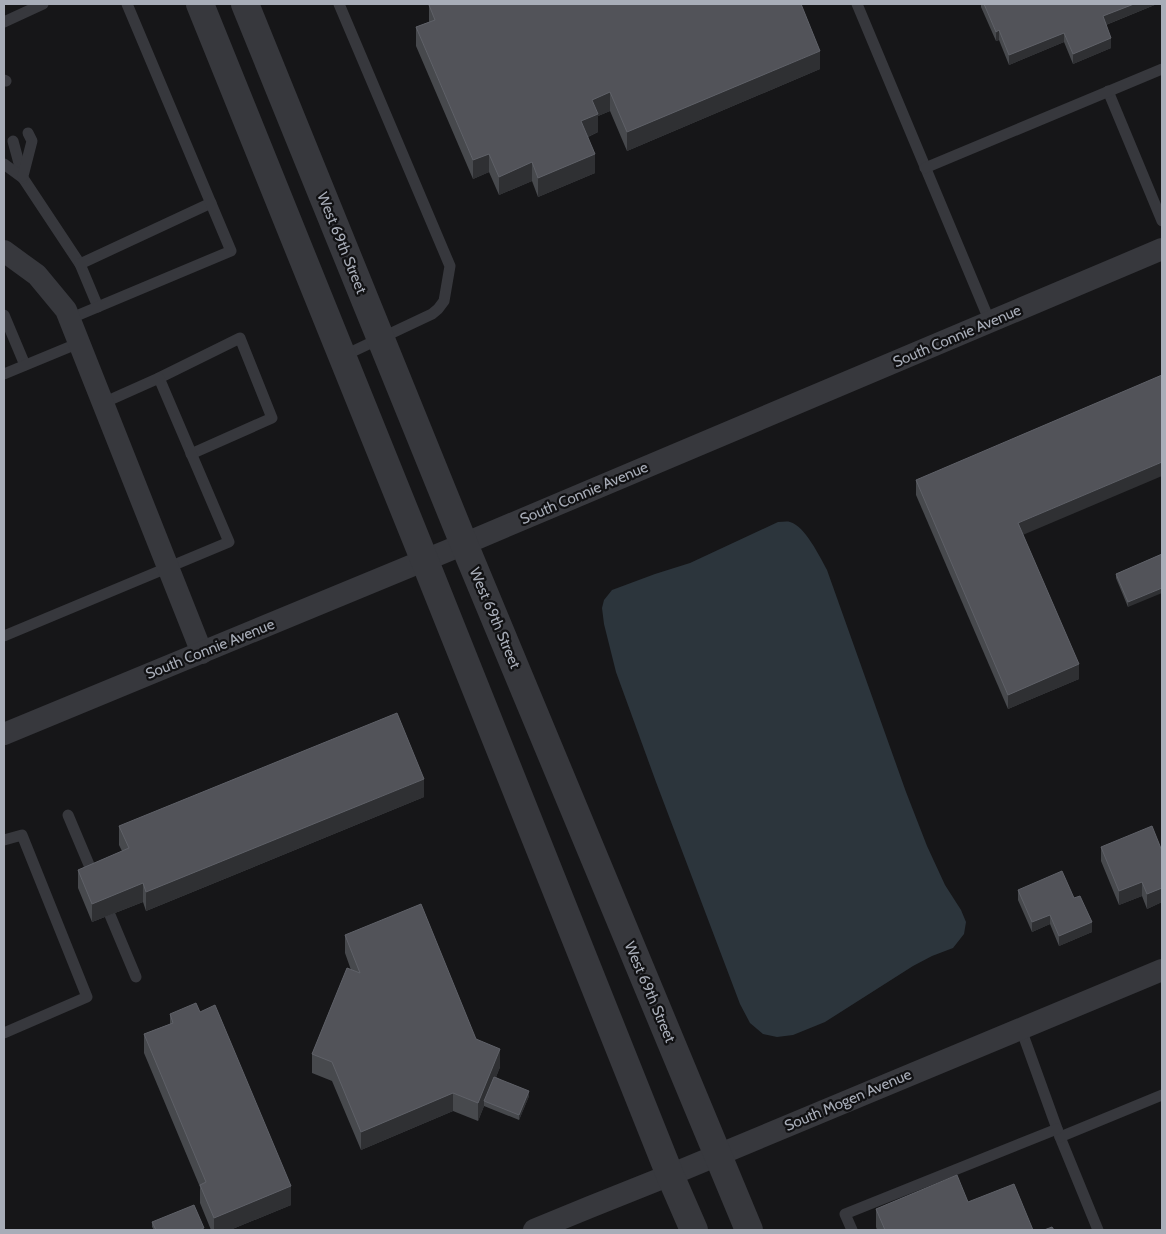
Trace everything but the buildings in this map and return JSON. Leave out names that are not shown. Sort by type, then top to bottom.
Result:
[{"type":"street","points":[[200,4],[343,356],[670,1175],[694,1230]]},
{"type":"street","name":"West 69th Street","points":[[245,4],[464,544],[750,1230]]},
{"type":"street","name":"South Connie Avenue","points":[[4,734],[464,544],[1162,249]]},
{"type":"street","points":[[4,251],[37,275],[66,310],[202,653]]},
{"type":"street","name":"South Mogen Avenue","points":[[534,1230],[1162,970]]},
{"type":"lane","points":[[4,22],[43,4]]},
{"type":"lane","points":[[69,319],[231,251],[127,4]]},
{"type":"lane","points":[[339,4],[450,266],[444,301],[438,309],[432,314],[343,356]]},
{"type":"lane","points":[[857,4],[990,322]]},
{"type":"lane","points":[[925,168],[1162,69]]},
{"type":"lane","points":[[1108,91],[1162,221]]},
{"type":"lane","points":[[23,178],[32,141],[28,133]]},
{"type":"lane","points":[[13,141],[23,178],[80,264],[98,307]]},
{"type":"lane","points":[[4,164],[23,178]]},
{"type":"lane","points":[[80,264],[211,203]]},
{"type":"lane","points":[[4,315],[25,365]]},
{"type":"lane","points":[[103,403],[240,338],[272,418],[191,454]]},
{"type":"lane","points":[[4,374],[79,343]]},
{"type":"lane","points":[[4,636],[229,542],[159,378]]},
{"type":"lane","points":[[68,815],[96,881]]},
{"type":"lane","points":[[4,840],[22,835],[87,997],[4,1033]]},
{"type":"lane","points":[[110,915],[136,977]]},
{"type":"lane","points":[[1021,1029],[1058,1133],[1098,1230]]},
{"type":"lane","points":[[852,1230],[845,1214],[1162,1094]]},
{"type":"shaded area","points":[[778,522],[790,522],[801,529],[812,543],[827,570],[927,846],[945,885],[961,910],[966,922],[964,934],[953,948],[913,966],[825,1022],[793,1035],[777,1037],[763,1034],[750,1023],[740,1004],[616,672],[602,608],[604,600],[612,590],[690,563]]}]
